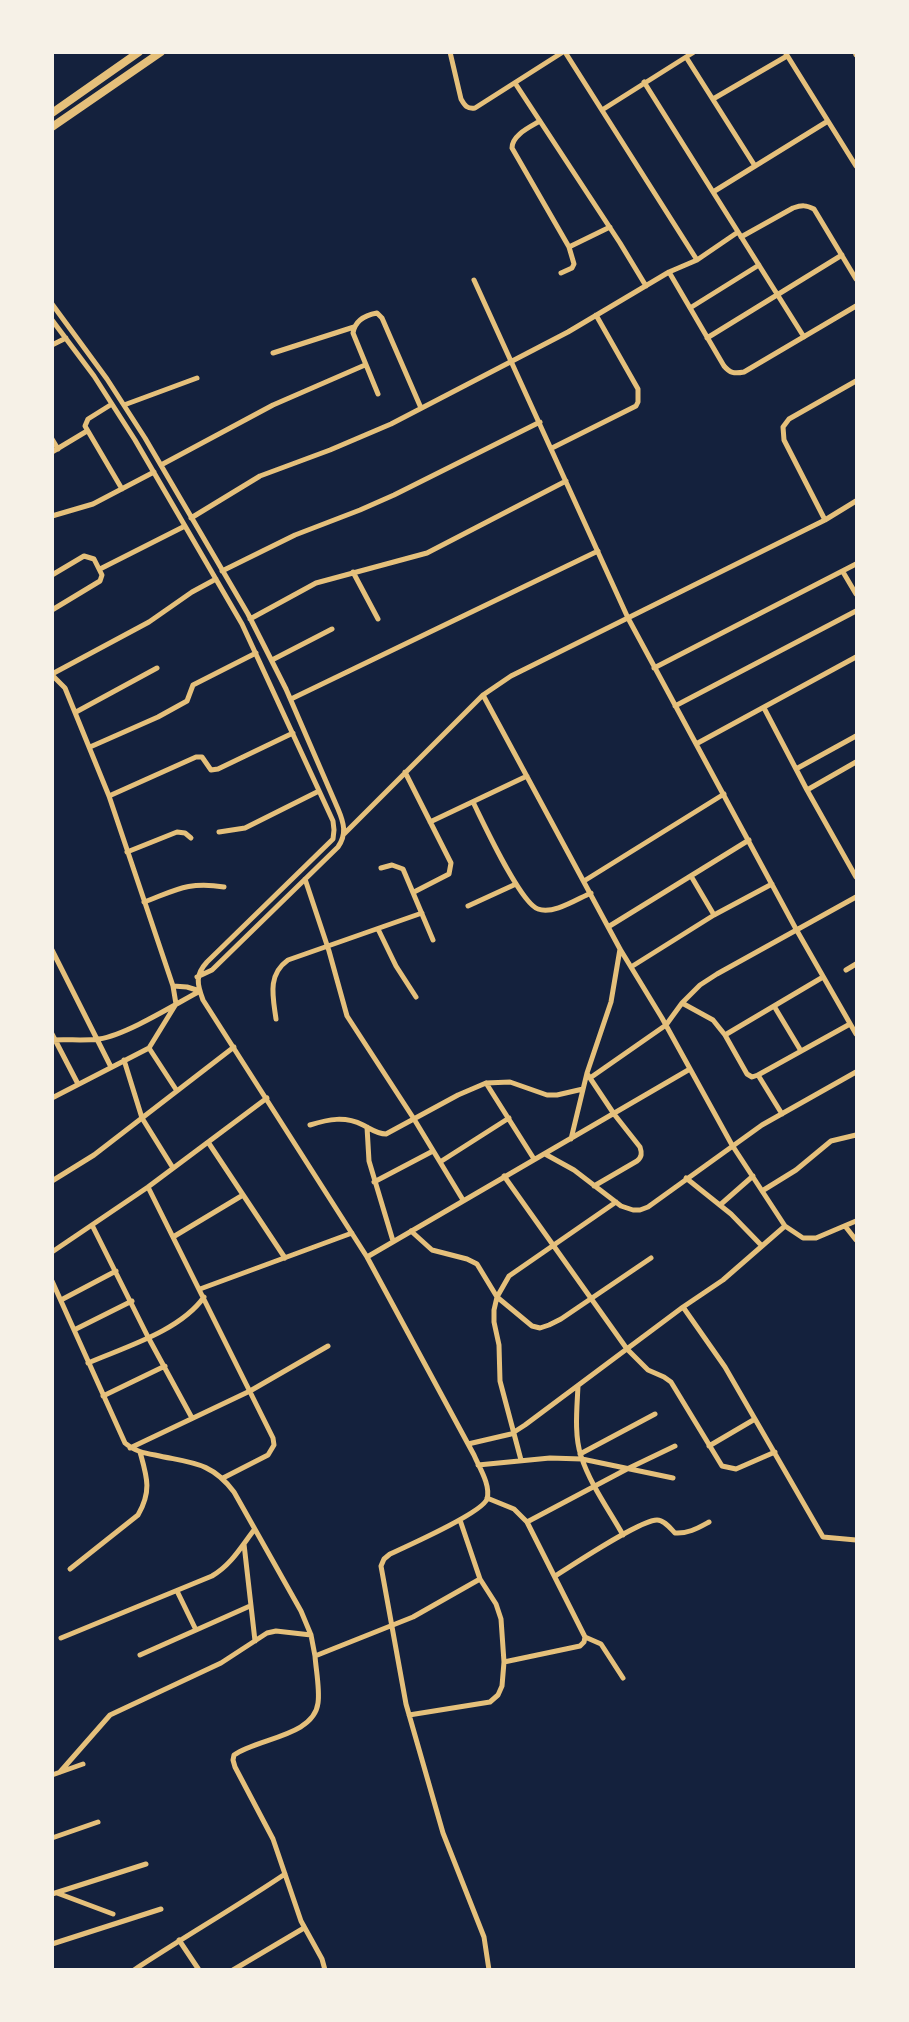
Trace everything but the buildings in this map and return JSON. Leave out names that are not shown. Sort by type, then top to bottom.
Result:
[{"type":"main road","points":[[52,113],[139,52]]},
{"type":"main road","points":[[52,127],[161,52]]},
{"type":"street","points":[[450,52],[461,99],[470,109],[564,52],[697,260]]},
{"type":"street","points":[[602,110],[694,52]]},
{"type":"street","points":[[713,99],[786,54],[856,166]]},
{"type":"street","points":[[686,57],[755,166]]},
{"type":"street","points":[[644,82],[804,337]]},
{"type":"street","points":[[515,83],[646,286]]},
{"type":"street","points":[[540,121],[515,138],[512,148],[569,247],[574,264],[572,268],[561,273]]},
{"type":"street","points":[[713,192],[828,121]]},
{"type":"street","points":[[191,518],[260,476],[361,437],[511,362],[669,272],[697,260],[794,208],[808,205],[814,209],[856,279]]},
{"type":"street","points":[[569,247],[609,227]]},
{"type":"street","points":[[707,338],[842,255]]},
{"type":"street","points":[[690,308],[759,265]]},
{"type":"street","points":[[669,272],[724,366],[729,372],[735,374],[744,372],[856,306]]},
{"type":"street","points":[[474,280],[628,618],[796,930],[856,1034]]},
{"type":"street","points":[[52,304],[124,405],[250,619],[291,699],[338,809],[344,834]]},
{"type":"street","points":[[378,394],[353,333],[354,327],[360,320],[379,314],[421,408]]},
{"type":"street","points":[[552,448],[636,406],[638,402],[638,389],[596,315]]},
{"type":"street","points":[[52,320],[112,404],[242,624],[333,821],[333,839],[207,962],[197,977],[203,1000],[367,1257],[468,1444],[485,1480],[487,1498],[484,1504],[460,1520],[390,1554],[381,1566],[409,1715],[443,1833],[484,1937],[489,1970]]},
{"type":"street","points":[[273,353],[354,327]]},
{"type":"street","points":[[52,345],[66,338]]},
{"type":"street","points":[[160,465],[273,405],[365,365]]},
{"type":"street","points":[[124,405],[197,378]]},
{"type":"street","points":[[825,520],[784,440],[783,427],[789,419],[855,382],[856,389]]},
{"type":"street","points":[[112,404],[88,419],[85,426],[122,489]]},
{"type":"street","points":[[222,571],[295,535],[385,498],[540,422]]},
{"type":"street","points":[[52,439],[55,450],[87,431]]},
{"type":"street","points":[[52,516],[93,504],[154,472]]},
{"type":"street","points":[[250,619],[316,583],[427,553],[566,481]]},
{"type":"street","points":[[197,977],[212,970],[338,847],[344,834],[483,695],[532,665],[825,520],[856,501]]},
{"type":"street","points":[[100,569],[185,526]]},
{"type":"street","points":[[291,699],[598,551]]},
{"type":"street","points":[[52,575],[84,556],[94,559],[102,575],[100,581],[52,610]]},
{"type":"street","points":[[654,668],[856,564]]},
{"type":"street","points":[[353,572],[378,619]]},
{"type":"street","points":[[843,572],[856,594]]},
{"type":"street","points":[[52,1098],[149,1048],[176,1004],[173,986],[109,796],[65,688],[52,675],[149,622],[192,592],[216,579]]},
{"type":"street","points":[[675,706],[856,611]]},
{"type":"street","points":[[272,660],[332,629]]},
{"type":"street","points":[[90,747],[187,701],[190,688],[196,683],[256,653]]},
{"type":"street","points":[[696,744],[856,657]]},
{"type":"street","points":[[76,712],[157,668]]},
{"type":"street","points":[[483,695],[620,949],[666,1025],[732,1145],[785,1226],[803,1238],[816,1239],[856,1221]]},
{"type":"street","points":[[764,708],[856,876]]},
{"type":"street","points":[[109,796],[196,757],[202,757],[211,770],[218,769],[293,733]]},
{"type":"street","points":[[796,769],[856,736]]},
{"type":"street","points":[[807,790],[856,763]]},
{"type":"street","points":[[405,772],[452,868],[449,874],[414,892]]},
{"type":"street","points":[[430,822],[527,776]]},
{"type":"street","points":[[219,832],[245,828],[319,791]]},
{"type":"street","points":[[584,881],[724,794]]},
{"type":"street","points":[[473,802],[516,884],[530,905],[539,910],[551,910],[591,893]]},
{"type":"street","points":[[128,852],[177,832],[184,833],[191,838]]},
{"type":"street","points":[[608,927],[749,840]]},
{"type":"street","points":[[381,868],[392,865],[403,869],[433,940]]},
{"type":"street","points":[[691,876],[714,915]]},
{"type":"street","points":[[305,879],[328,947],[347,1016],[463,1200]]},
{"type":"street","points":[[468,906],[516,884]]},
{"type":"street","points":[[631,966],[714,915],[772,884]]},
{"type":"street","points":[[144,902],[194,885],[224,887]]},
{"type":"street","points":[[589,1075],[666,1025],[682,1003],[717,974],[856,897]]},
{"type":"street","points":[[276,1019],[273,984],[279,966],[288,960],[422,913]]},
{"type":"street","points":[[378,929],[396,966],[416,997]]},
{"type":"street","points":[[571,1139],[583,1089],[611,1002],[620,949]]},
{"type":"street","points":[[52,950],[111,1067]]},
{"type":"street","points":[[846,970],[856,963]]},
{"type":"street","points":[[725,1035],[823,977]]},
{"type":"street","points":[[173,986],[200,991]]},
{"type":"street","points":[[53,1037],[98,1039],[130,1028],[200,991]]},
{"type":"street","points":[[682,1003],[713,1020],[725,1035],[747,1074],[752,1077],[758,1076],[850,1024]]},
{"type":"street","points":[[774,1006],[801,1051]]},
{"type":"street","points":[[53,1037],[78,1084]]},
{"type":"street","points":[[52,1181],[94,1155],[234,1047]]},
{"type":"street","points":[[149,1048],[177,1090]]},
{"type":"street","points":[[124,1060],[142,1118],[173,1168]]},
{"type":"street","points":[[367,1257],[690,1069]]},
{"type":"street","points":[[544,1154],[574,1170],[621,1206],[640,1210],[648,1207],[732,1145],[856,1072]]},
{"type":"street","points":[[589,1075],[614,1114],[640,1147],[640,1158],[594,1186]]},
{"type":"street","points":[[758,1076],[783,1114]]},
{"type":"street","points":[[310,1125],[333,1119],[347,1119],[379,1134],[386,1134],[465,1091],[486,1083],[510,1082],[547,1095],[583,1089]]},
{"type":"street","points":[[486,1083],[534,1159]]},
{"type":"street","points":[[52,1252],[148,1187],[267,1098]]},
{"type":"street","points":[[440,1162],[509,1118]]},
{"type":"street","points":[[367,1127],[369,1161],[393,1241]]},
{"type":"street","points":[[762,1191],[796,1170],[831,1141],[856,1136]]},
{"type":"street","points":[[208,1142],[285,1258]]},
{"type":"street","points":[[374,1182],[433,1151]]},
{"type":"street","points":[[504,1176],[627,1349],[648,1370],[671,1382],[718,1461],[729,1469],[735,1469],[775,1452]]},
{"type":"street","points":[[720,1205],[753,1176]]},
{"type":"street","points":[[686,1178],[720,1205],[762,1246]]},
{"type":"street","points":[[148,1187],[273,1438],[274,1445],[268,1455],[223,1478]]},
{"type":"street","points":[[173,1238],[243,1195]]},
{"type":"street","points":[[520,1460],[500,1380],[499,1345],[494,1322],[497,1297],[509,1276],[616,1202]]},
{"type":"street","points":[[92,1225],[148,1337],[192,1418]]},
{"type":"street","points":[[468,1444],[513,1433],[723,1280],[785,1226]]},
{"type":"street","points":[[845,1226],[856,1240]]},
{"type":"street","points":[[411,1231],[432,1250],[477,1264],[497,1297],[532,1326],[540,1328],[561,1319],[651,1258]]},
{"type":"street","points":[[200,1289],[352,1233]]},
{"type":"street","points":[[61,1300],[116,1271]]},
{"type":"street","points":[[52,1281],[117,1430],[125,1443],[140,1452],[208,1468],[223,1478],[234,1492],[301,1611],[315,1656],[319,1696],[315,1714],[302,1727],[243,1749],[234,1755],[233,1760],[273,1839],[304,1928],[322,1959],[325,1970]]},
{"type":"street","points":[[88,1363],[169,1326],[198,1306],[204,1297]]},
{"type":"street","points":[[74,1330],[132,1301]]},
{"type":"street","points":[[683,1307],[725,1367],[823,1537],[856,1540]]},
{"type":"street","points":[[130,1448],[250,1391],[328,1346]]},
{"type":"street","points":[[103,1396],[165,1366]]},
{"type":"street","points":[[578,1386],[577,1410],[581,1456],[623,1535]]},
{"type":"street","points":[[581,1456],[655,1414]]},
{"type":"street","points":[[709,1446],[755,1419]]},
{"type":"street","points":[[527,1522],[675,1446]]},
{"type":"street","points":[[70,1569],[138,1515],[145,1503],[148,1487],[140,1452]]},
{"type":"street","points":[[478,1465],[581,1456],[627,1469],[673,1478]]},
{"type":"street","points":[[487,1498],[514,1509],[527,1522],[585,1637],[601,1644],[622,1678]]},
{"type":"street","points":[[409,1715],[490,1702],[498,1695],[502,1686],[504,1662],[499,1610],[480,1579],[460,1520]]},
{"type":"street","points":[[555,1576],[623,1535],[658,1520],[664,1522],[675,1533],[687,1533],[709,1522]]},
{"type":"street","points":[[61,1638],[222,1570],[254,1530]]},
{"type":"street","points":[[244,1544],[255,1641]]},
{"type":"street","points":[[315,1656],[393,1626],[480,1579]]},
{"type":"street","points":[[177,1590],[196,1630]]},
{"type":"street","points":[[140,1655],[250,1606]]},
{"type":"street","points":[[60,1772],[110,1714],[221,1663],[267,1633],[276,1631],[310,1635]]},
{"type":"street","points":[[504,1662],[580,1646],[585,1637]]},
{"type":"street","points":[[52,1775],[83,1764]]},
{"type":"street","points":[[52,1838],[98,1822]]},
{"type":"street","points":[[54,1892],[146,1864]]},
{"type":"street","points":[[134,1970],[178,1940],[229,1912],[285,1874]]},
{"type":"street","points":[[54,1892],[113,1914]]},
{"type":"street","points":[[52,1944],[161,1909]]},
{"type":"street","points":[[233,1970],[304,1928]]},
{"type":"street","points":[[178,1940],[199,1970]]}]
